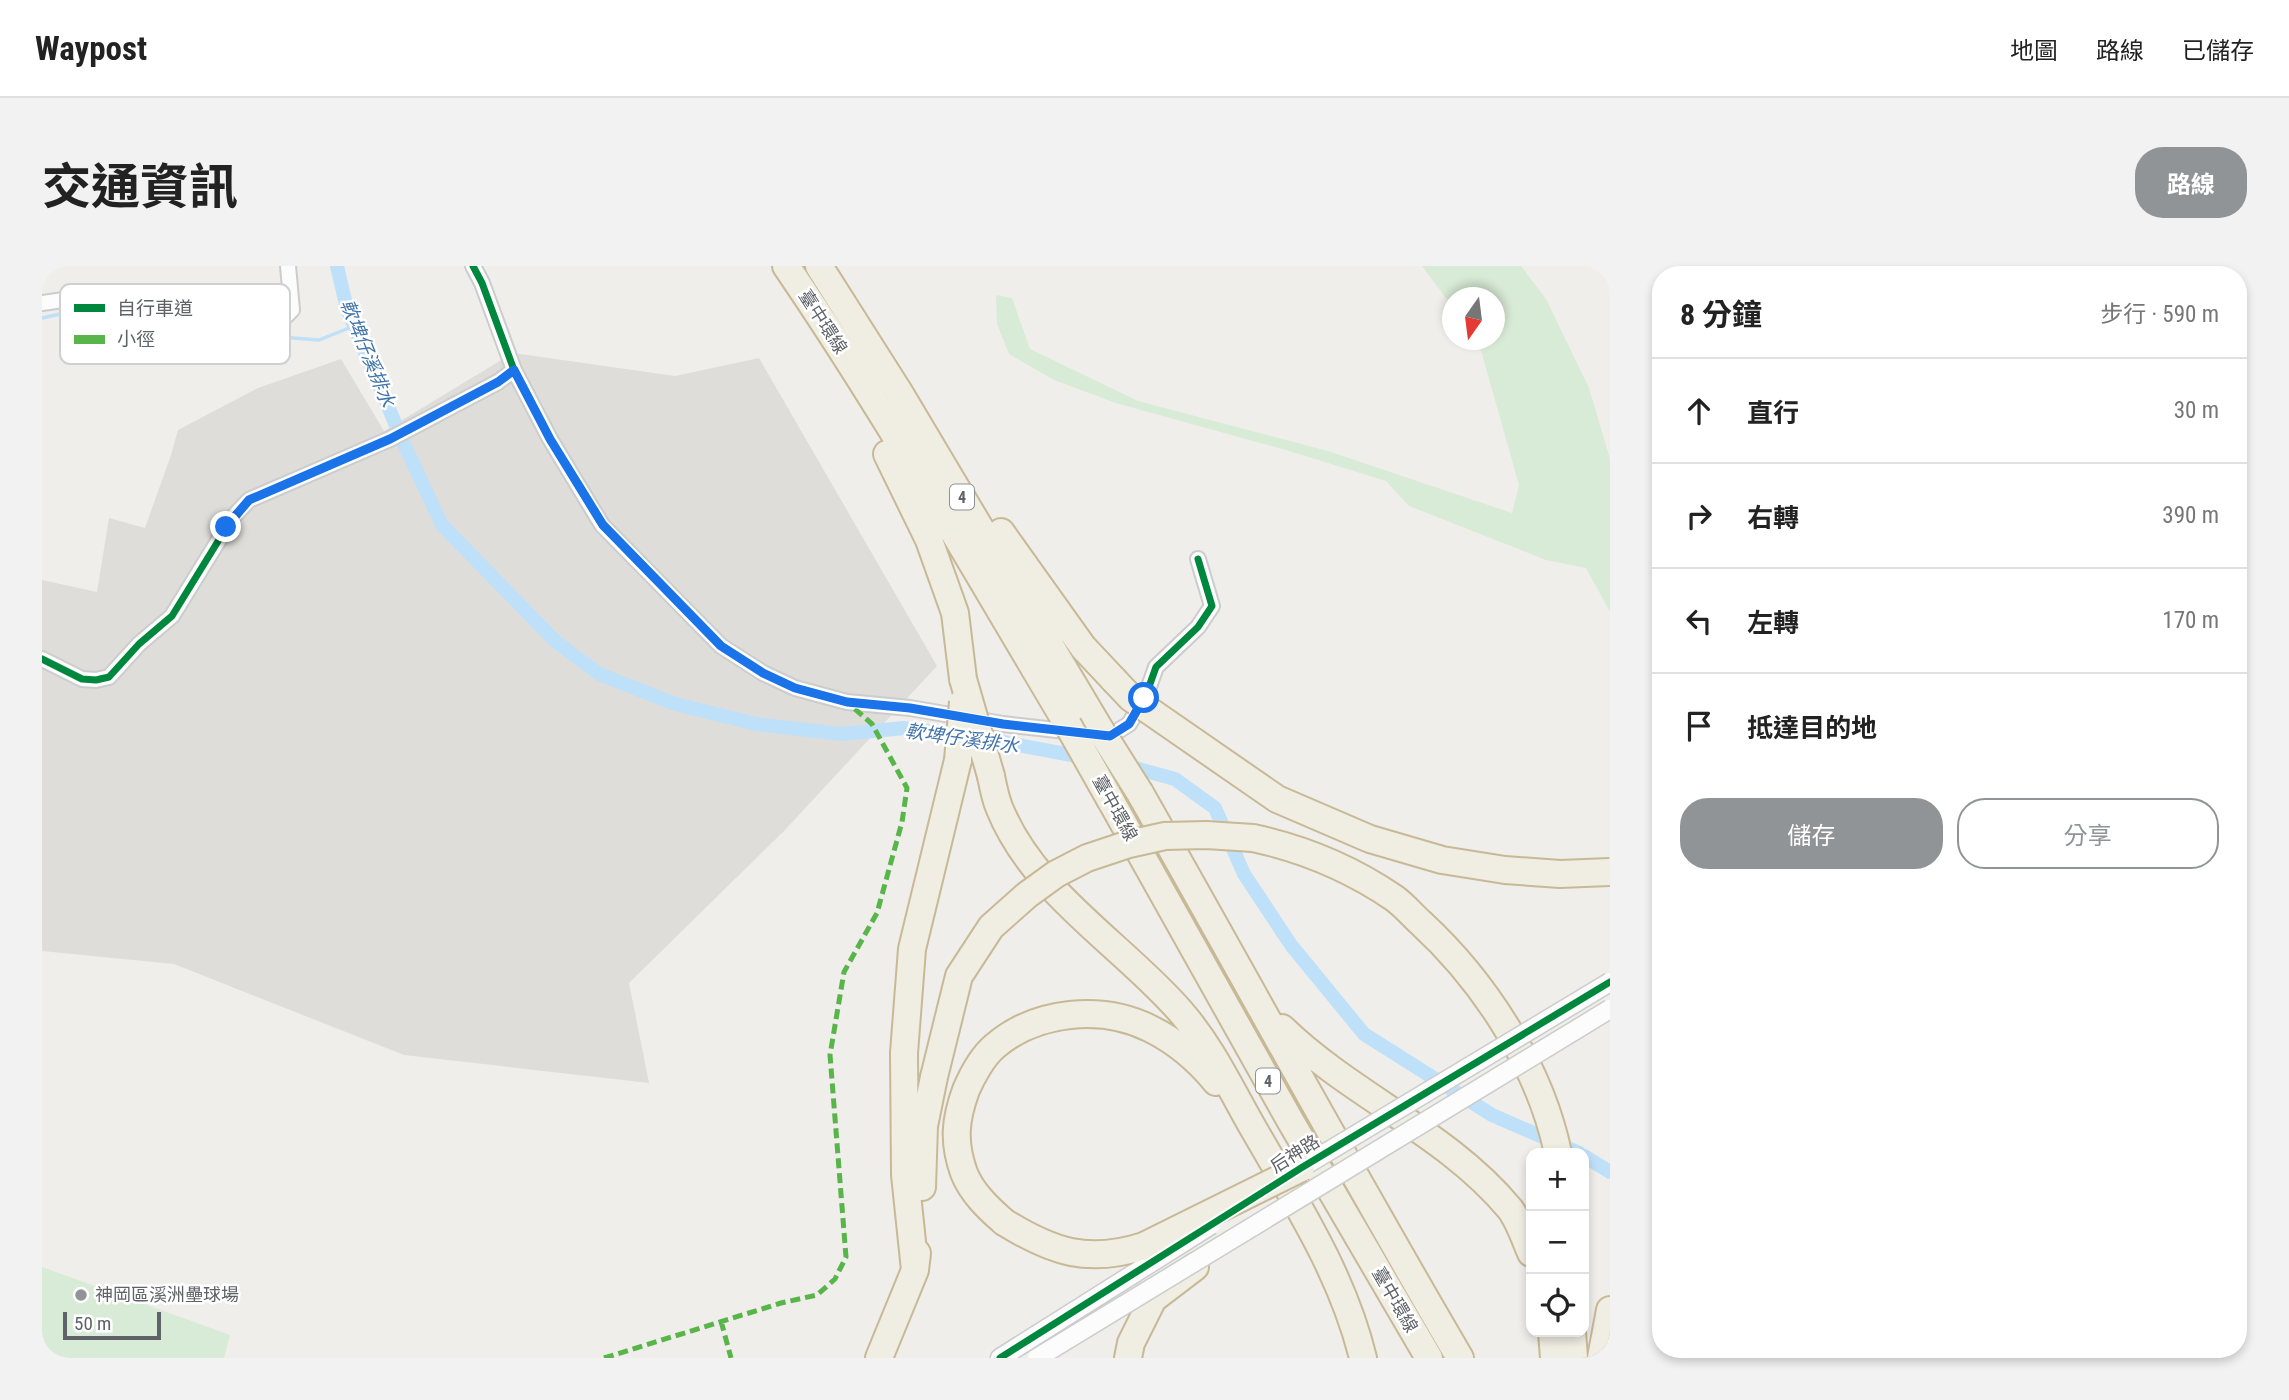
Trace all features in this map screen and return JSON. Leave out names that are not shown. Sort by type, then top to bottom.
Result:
[{"type":"highway","points":[[784,266],[841,375],[895,467],[929,540],[955,612],[963,679],[998,805],[1012,835],[1031,863],[1066,902],[1115,945],[1181,1012],[1207,1046],[1312,1231],[1375,1358]]},
{"type":"highway","name":"臺中環線","points":[[784,266],[829,329],[1068,725],[1291,1122],[1429,1358]]},
{"type":"highway","name":"臺中環線","points":[[819,266],[899,391],[1140,793],[1260,1003],[1326,1126],[1460,1358]]},
{"type":"highway","points":[[899,391],[1083,647],[1131,698],[1277,799],[1370,839],[1442,860],[1504,870],[1560,874],[1610,872]]},
{"type":"highway","points":[[915,1270],[905,1175],[905,1040],[912,949],[958,760],[963,679]]},
{"type":"highway","points":[[879,1358],[915,1270],[924,1126],[959,976],[990,928],[1027,895],[1056,874],[1087,858],[1129,844],[1165,836],[1206,835],[1253,838],[1287,845],[1322,857],[1396,900],[1434,935],[1466,970],[1506,1024],[1539,1095],[1556,1146]]},
{"type":"highway","points":[[1260,1003],[1307,1053],[1353,1087],[1386,1105],[1471,1170],[1511,1211],[1526,1242]]},
{"type":"highway","points":[[1250,1123],[1208,1072],[1184,1048],[1149,1027],[1113,1016],[1072,1014],[1031,1023],[994,1047],[971,1079],[960,1107],[955,1139],[965,1175],[979,1199],[1004,1222],[1031,1239],[1059,1251],[1091,1255],[1123,1253],[1144,1246],[1301,1168]]},
{"type":"highway","points":[[1128,1358],[1130,1343],[1153,1299],[1232,1239]]},
{"type":"highway","points":[[1341,1288],[1363,1358]]},
{"type":"highway","points":[[1601,1358],[1610,1310]]},
{"type":"highway","points":[[1552,1337],[1553,1358]]},
{"type":"highway","points":[[1572,1337],[1574,1358]]},
{"type":"street","points":[[288,266],[290,284]]},
{"type":"street","points":[[473,266],[482,283],[514,370],[550,439],[603,525],[721,646],[763,673],[795,688],[847,702],[910,708],[1003,724],[1110,736],[1129,724],[1144,698],[1156,667],[1198,627],[1212,606],[1198,559]]},
{"type":"street","points":[[290,288],[290,312]]},
{"type":"street","points":[[42,303],[60,300]]},
{"type":"street","points":[[42,659],[82,679],[109,677],[139,644],[172,616],[233,517],[249,500],[390,439],[498,382],[514,370]]},
{"type":"street","name":"后神路","points":[[1000,1358],[1301,1168],[1610,982]]},
{"type":"street","points":[[1037,1358],[1610,1009]]},
{"type":"shaded area","points":[[513,353],[675,376],[759,358],[937,666],[784,831],[629,983],[649,1083],[404,1055],[174,964],[42,951],[42,580],[97,592],[109,518],[145,528],[178,430],[258,388],[341,359],[384,431]]},
{"type":"green space","points":[[1422,266],[1521,266],[1546,299],[1589,388],[1610,459],[1610,612],[1586,568],[1546,560],[1409,506],[1386,481],[1116,403],[1054,380],[1009,354],[997,324],[996,295],[1012,298],[1030,349],[1138,401],[1328,451],[1512,513],[1519,485],[1481,350],[1505,350],[1505,287],[1442,287],[1442,293]]},
{"type":"green space","name":"神岡區溪洲壘球場","points":[[42,1267],[230,1335],[224,1358],[42,1358]]},
{"type":"waterway","name":"軟埤仔溪排水","points":[[337,266],[347,309],[403,442],[442,525],[555,641],[599,674],[675,704],[756,724],[842,734],[904,728],[1087,758]]},
{"type":"waterway","points":[[42,318],[60,314]]},
{"type":"waterway","points":[[290,338],[319,340],[354,326]]},
{"type":"waterway","name":"軟埤仔溪排水","points":[[1124,765],[1175,779],[1215,808],[1244,874],[1291,945],[1364,1034],[1492,1115],[1568,1148]]},
{"type":"waterway","name":"軟埤仔溪排水","points":[[1589,1159],[1610,1172]]},
{"type":"marked path","points":[[604,1358],[781,1303],[817,1295],[835,1279],[846,1257],[830,1055],[844,972],[877,913],[902,822],[907,788],[872,724],[847,702]]},
{"type":"marked path","points":[[721,1321],[731,1358]]},
{"type":"cycle path","points":[[473,266],[482,283],[514,370],[550,439],[602,525],[721,646],[763,673],[795,688],[847,702],[910,708],[1003,724],[1110,736],[1129,724],[1145,698],[1156,667],[1198,627],[1212,606],[1198,559]]},
{"type":"cycle path","points":[[42,659],[82,679],[109,677],[139,644],[172,616],[233,517],[249,500],[390,439],[498,382],[514,370]]},
{"type":"cycle path","points":[[1000,1358],[1301,1168],[1610,982]]},
{"type":"place","name":"神岡區溪洲壘球場","points":[[81,1295]]},
{"type":"route","points":[[226,527],[249,500],[390,439],[498,382],[514,370],[550,439],[603,525],[721,646],[763,673],[795,688],[847,702],[910,708],[1003,724],[1110,736],[1129,724],[1144,698]]}]
